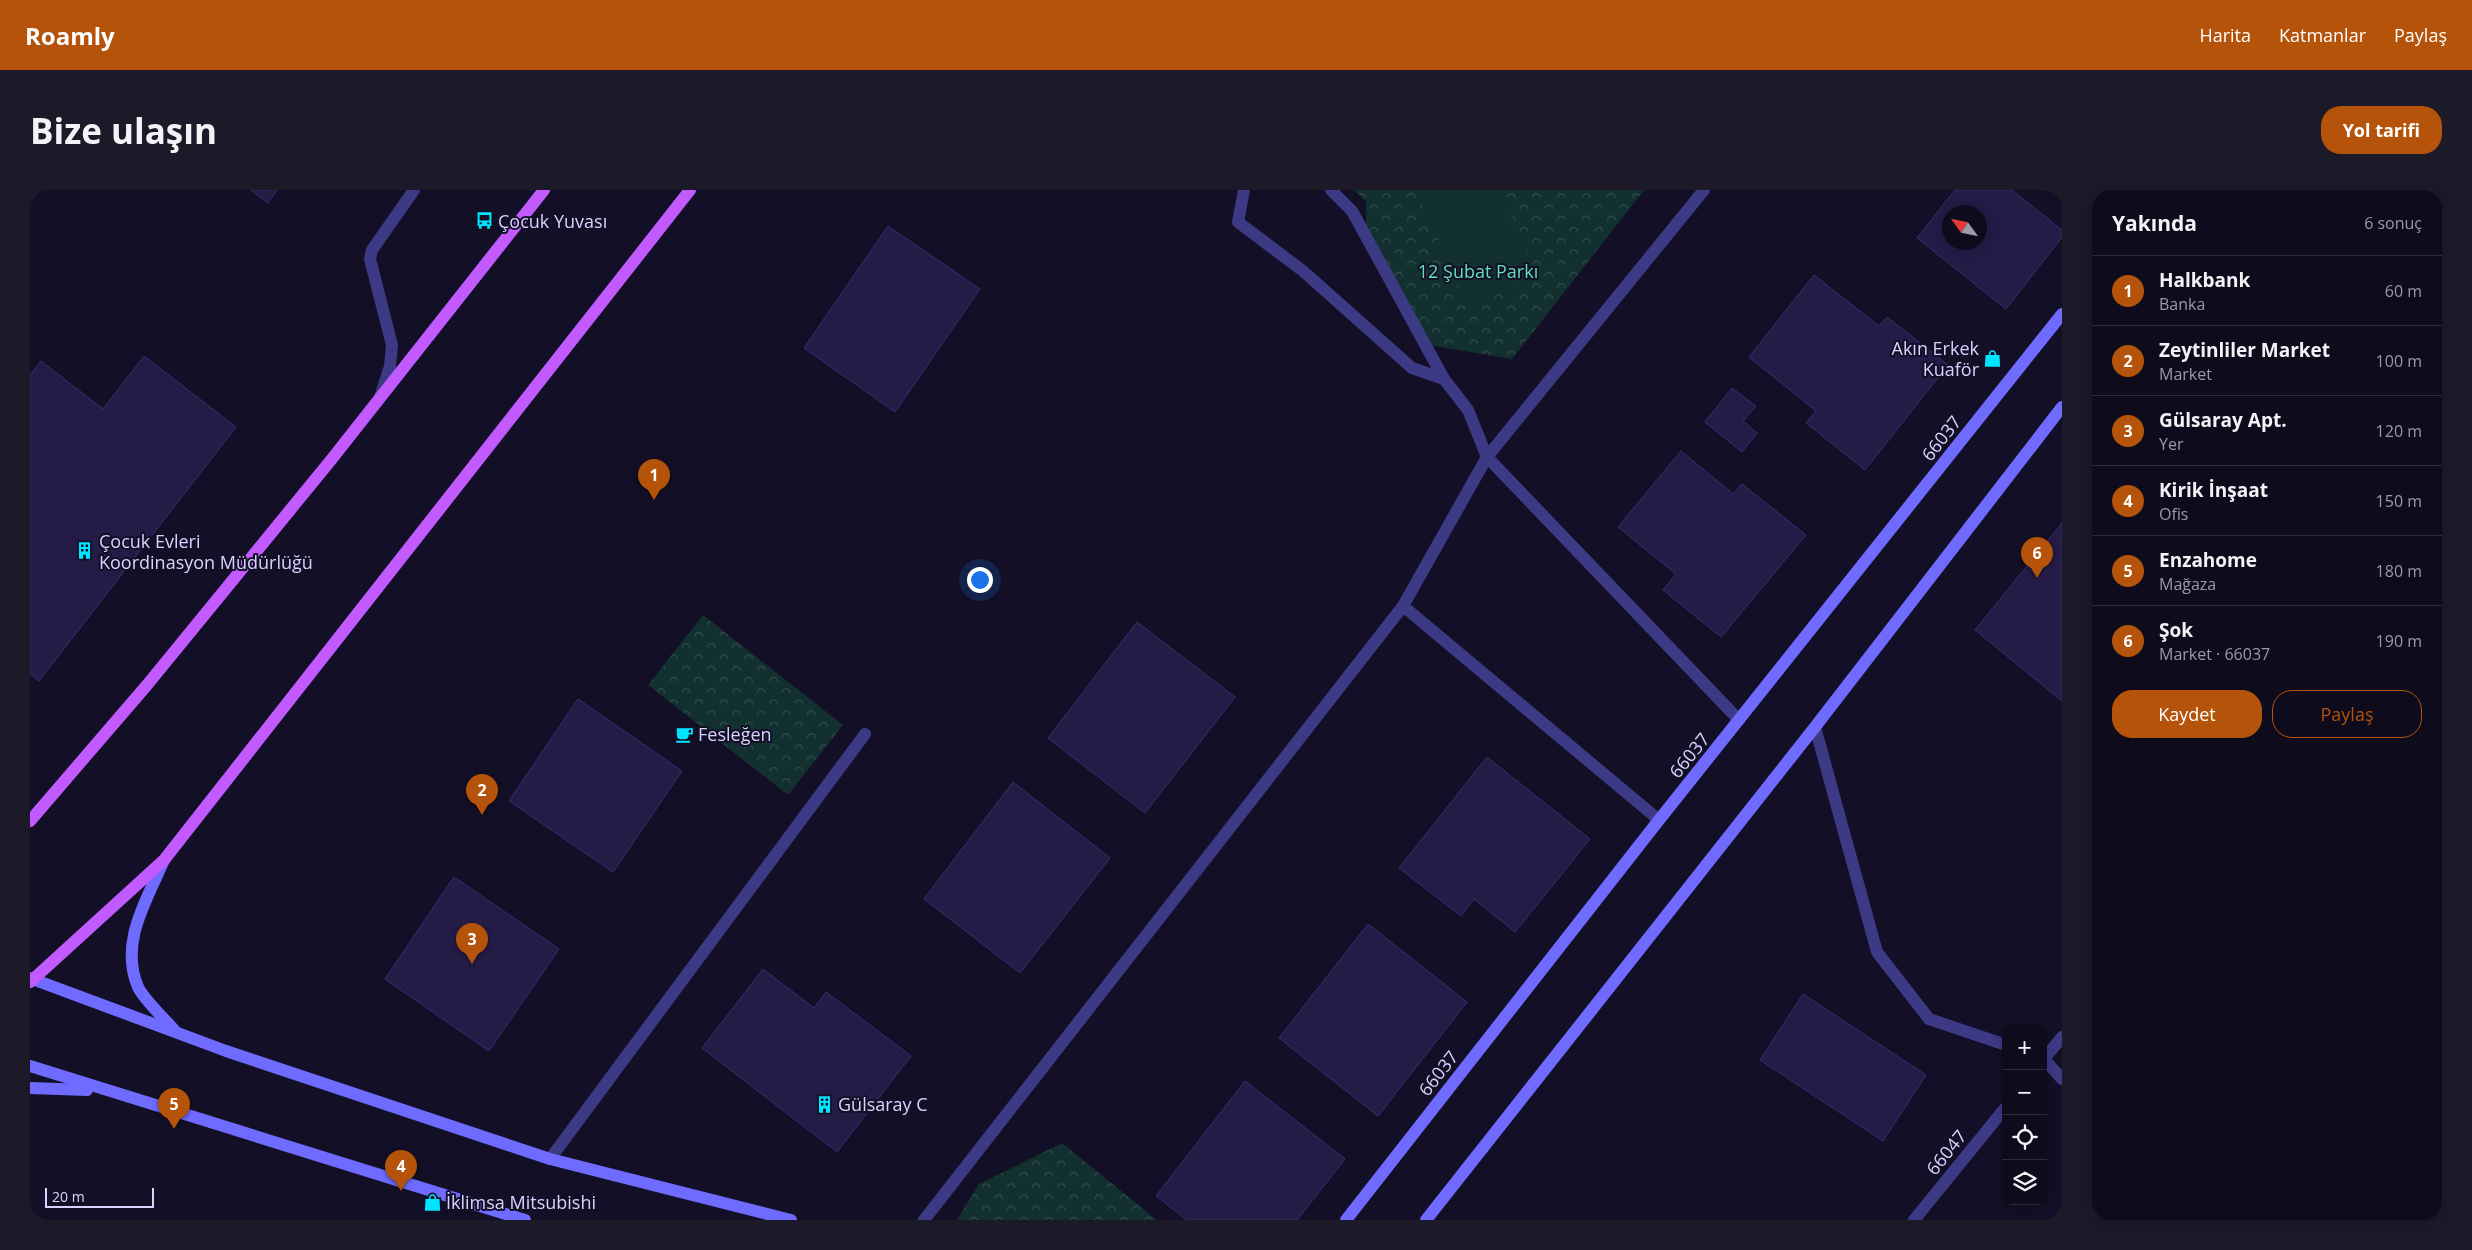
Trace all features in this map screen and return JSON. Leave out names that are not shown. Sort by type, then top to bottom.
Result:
[{"type":"main road","points":[[30,821],[147,685],[380,399],[544,190]]},
{"type":"main road","points":[[31,980],[164,860],[690,190]]},
{"type":"street","points":[[380,399],[390,366],[392,345],[370,259],[372,250],[414,190]]},
{"type":"street","points":[[1244,190],[1238,222],[1303,271],[1412,368],[1444,379]]},
{"type":"street","points":[[1331,190],[1352,211],[1444,379],[1468,410],[1487,457],[1739,720]]},
{"type":"street","points":[[924,1220],[1402,606],[1487,457],[1704,190]]},
{"type":"street","name":"66037","points":[[1346,1220],[1658,820],[2062,314]]},
{"type":"street","points":[[1426,1220],[1815,727],[2062,407]]},
{"type":"street","points":[[1402,606],[1658,820]]},
{"type":"street","points":[[1815,727],[1878,952],[1929,1019],[2002,1044]]},
{"type":"street","points":[[550,1160],[865,734]]},
{"type":"street","points":[[30,810],[60,787]]},
{"type":"street","points":[[164,860],[134,928],[131,958],[139,988],[177,1033]]},
{"type":"street","points":[[31,980],[372,1101],[550,1160],[791,1220]]},
{"type":"street","points":[[2047,1055],[2062,1037]]},
{"type":"street","points":[[2047,1062],[2062,1079]]},
{"type":"street","points":[[30,1066],[104,1091],[226,1125],[525,1220]]},
{"type":"street","points":[[30,1088],[104,1091]]},
{"type":"street","name":"66047","points":[[1914,1220],[2002,1112]]},
{"type":"green space","name":"12 Şubat Parkı","points":[[1354,190],[1644,190],[1512,359],[1428,345],[1366,241],[1366,202]]},
{"type":"green space","points":[[1424,190],[1499,190],[1538,276],[1469,308],[1417,193]]},
{"type":"green space","points":[[703,615],[843,725],[788,795],[648,685]]},
{"type":"green space","points":[[1062,1143],[1157,1220],[957,1220],[979,1184]]},
{"type":"building","points":[[251,190],[277,190],[268,203]]},
{"type":"building","points":[[1955,190],[2012,190],[2062,230],[2062,237],[2006,309],[1917,238],[1942,206],[1942,250],[1987,250],[1987,205],[1943,205]]},
{"type":"building","points":[[888,226],[980,289],[895,412],[804,348]]},
{"type":"building","points":[[1814,275],[1879,326],[1887,317],[1948,365],[1865,470],[1806,423],[1816,411],[1749,357]]},
{"type":"building","name":"Çocuk Evleri Koordinasyon Müdürlüğü","points":[[144,356],[236,427],[39,681],[30,674],[30,375],[41,361],[103,409]]},
{"type":"building","points":[[1732,388],[1756,406],[1743,421],[1757,433],[1742,452],[1705,422]]},
{"type":"building","points":[[1681,451],[1733,494],[1742,484],[1806,535],[1721,637],[1663,590],[1676,574],[1618,527]]},
{"type":"building","points":[[2062,523],[2062,701],[1975,630]]},
{"type":"building","points":[[1137,622],[1235,697],[1145,813],[1048,738]]},
{"type":"building","points":[[578,699],[682,771],[613,872],[509,801]]},
{"type":"building","points":[[1487,757],[1590,839],[1515,932],[1474,899],[1461,916],[1399,868]]},
{"type":"building","points":[[1013,782],[1110,858],[1020,973],[924,899]]},
{"type":"building","points":[[454,877],[559,949],[489,1051],[385,979]]},
{"type":"building","points":[[1368,924],[1467,1002],[1378,1116],[1279,1038]]},
{"type":"building","name":"Gülsaray C","points":[[763,969],[814,1008],[826,992],[911,1056],[837,1152],[702,1048]]},
{"type":"building","points":[[1803,994],[1926,1075],[1883,1141],[1760,1060]]},
{"type":"building","points":[[1245,1081],[1345,1159],[1297,1220],[1187,1220],[1156,1196]]},
{"type":"place","name":"Çocuk Yuvası","points":[[484,221]]},
{"type":"place","name":"Akın Erkek Kuaför","points":[[1993,358]]},
{"type":"place","name":"Halkbank","points":[[654,500]]},
{"type":"place","name":"Çocuk Evleri Koordinasyon Müdürlüğü","points":[[85,551]]},
{"type":"place","name":"Şok","points":[[2037,578]]},
{"type":"place","name":"Fesleğen","points":[[684,734]]},
{"type":"place","name":"Zeytinliler Market","points":[[482,815]]},
{"type":"place","name":"Gülsaray Apt.","points":[[472,964]]},
{"type":"place","name":"Gülsaray C","points":[[824,1104]]},
{"type":"place","name":"Enzahome","points":[[174,1129]]},
{"type":"place","name":"Kirik İnşaat","points":[[401,1191]]},
{"type":"place","name":"İklimsa Mitsubishi","points":[[432,1202]]}]
